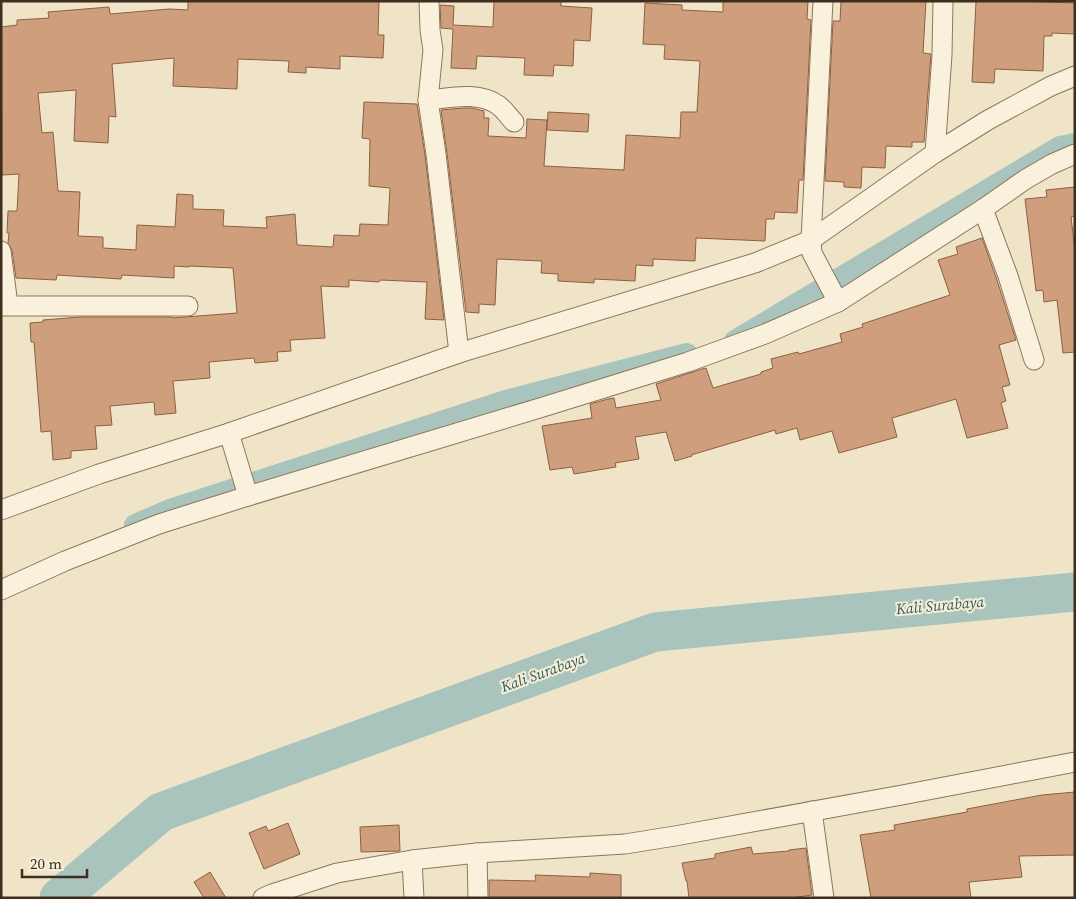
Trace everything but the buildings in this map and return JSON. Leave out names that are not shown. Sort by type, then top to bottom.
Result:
[{"type":"street","points":[[429,1],[432,50],[428,100],[459,353]]},
{"type":"street","points":[[823,1],[811,246],[836,299]]},
{"type":"street","points":[[935,152],[942,54],[943,1]]},
{"type":"street","points":[[1,510],[99,474],[230,438],[459,353],[811,246],[935,152],[988,120],[1051,86],[1075,76]]},
{"type":"street","points":[[428,100],[465,96],[485,99],[498,105],[514,122]]},
{"type":"street","points":[[1,590],[65,561],[159,524],[247,493],[543,407],[688,362],[765,334],[836,299],[983,209],[1026,179],[1052,164],[1075,154]]},
{"type":"street","points":[[983,209],[1008,276],[1034,360]]},
{"type":"street","points":[[1,251],[4,306],[188,306]]},
{"type":"street","points":[[230,438],[247,493]]},
{"type":"street","points":[[263,898],[337,873],[412,860],[477,853],[625,844],[1075,762]]},
{"type":"street","points":[[812,811],[824,898]]},
{"type":"street","points":[[477,853],[478,898]]},
{"type":"street","points":[[412,860],[414,898]]},
{"type":"waterway","points":[[735,341],[1060,147],[1075,144]]},
{"type":"waterway","points":[[135,525],[170,510],[506,401],[687,354]]},
{"type":"waterway","name":"Kali Surabaya","points":[[59,898],[161,812],[655,632],[1075,592]]}]
